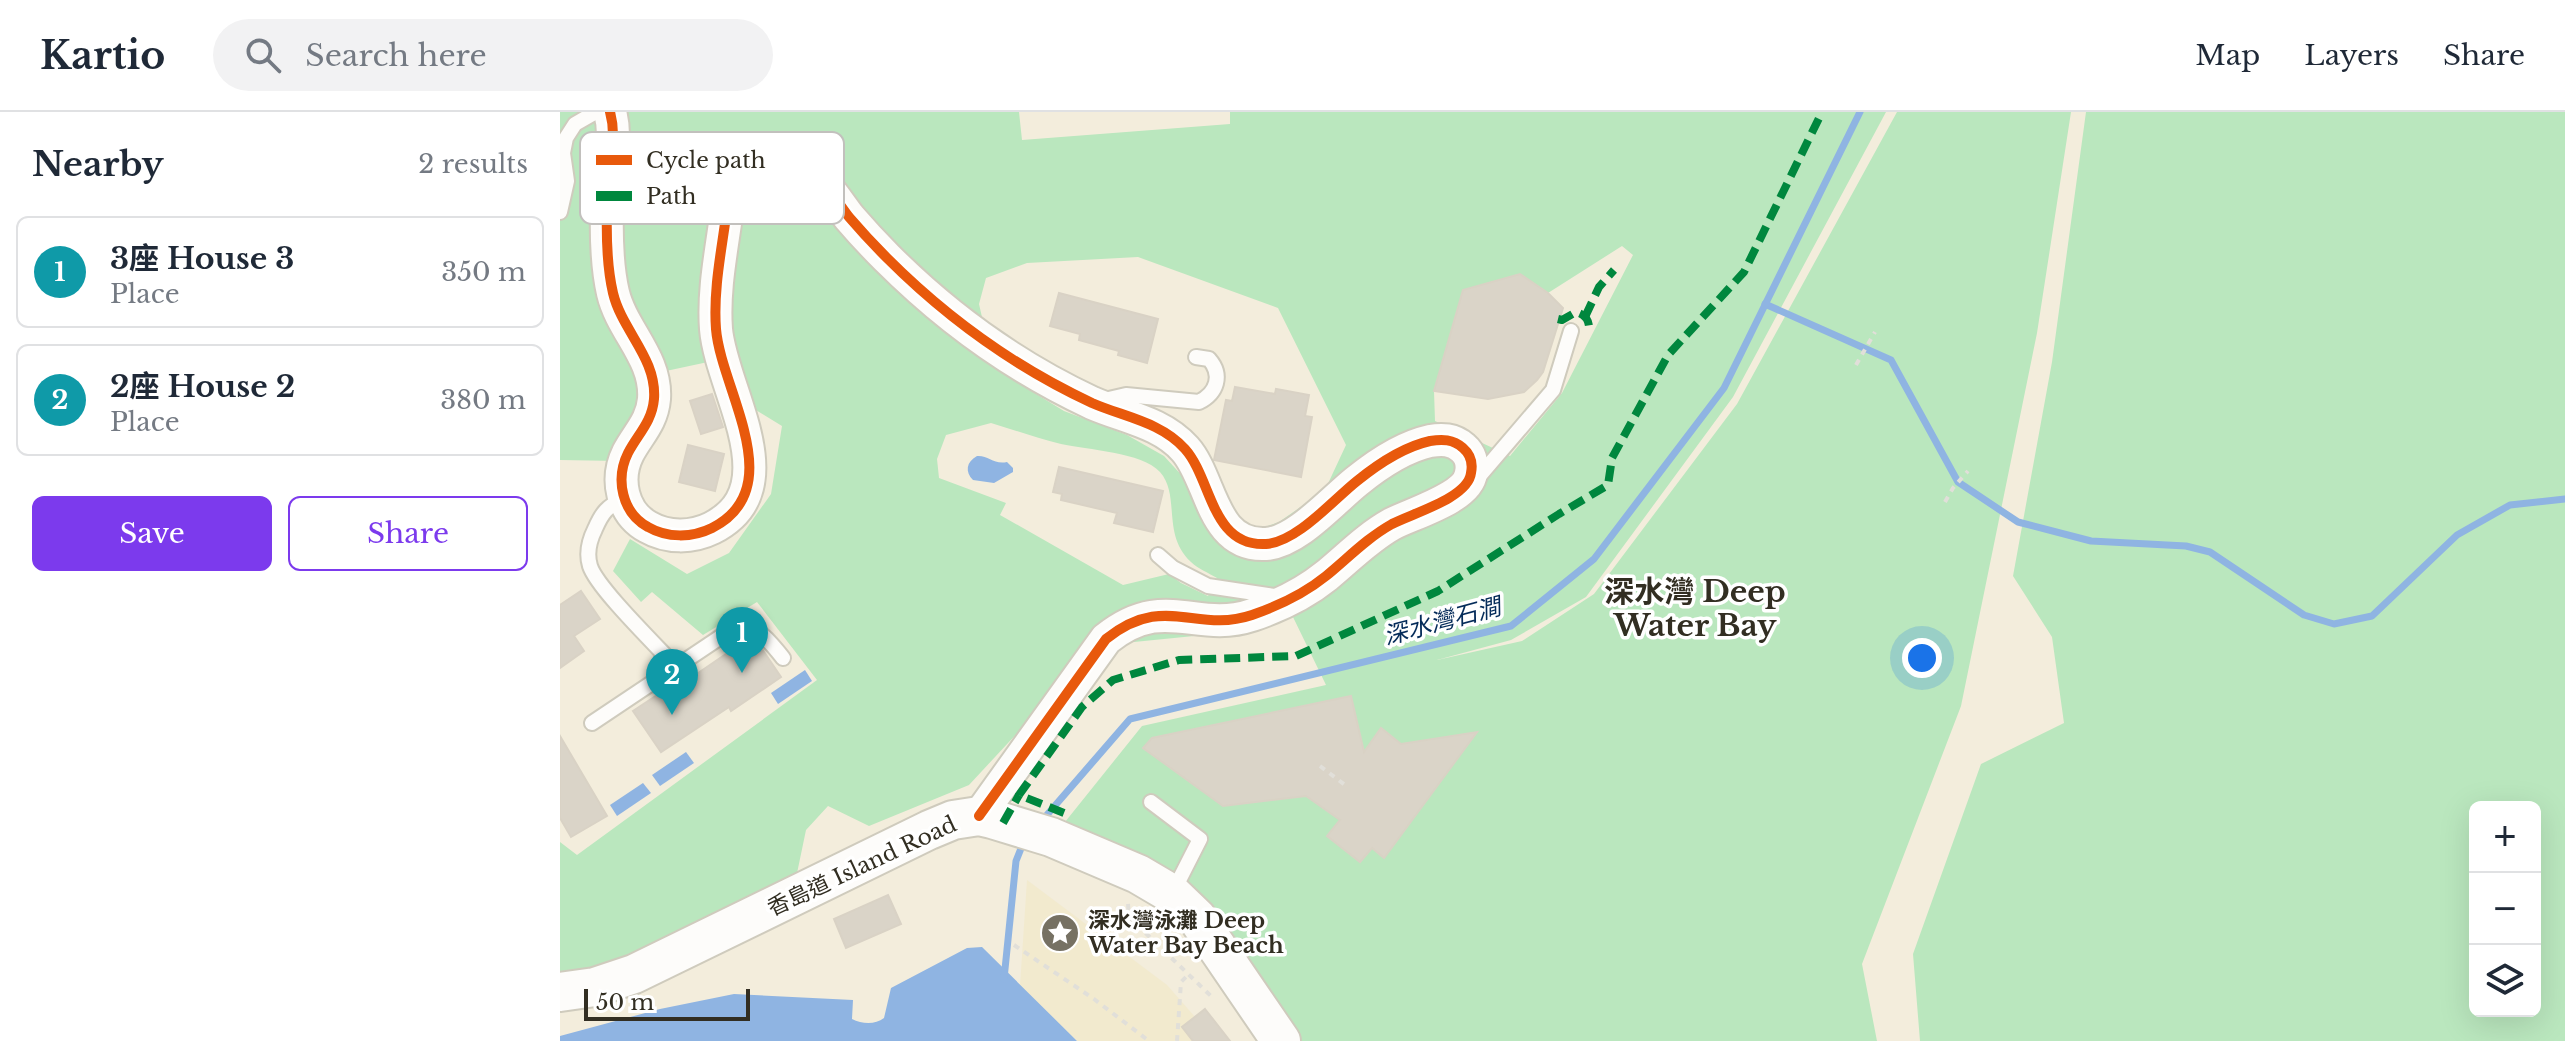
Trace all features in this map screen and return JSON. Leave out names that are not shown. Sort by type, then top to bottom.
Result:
[{"type":"main road","name":"香島道 Island Road","points":[[560,992],[595,987],[634,974],[929,830],[953,820],[979,816],[1051,837],[1138,874],[1172,894],[1197,918],[1281,1041]]},
{"type":"street","points":[[610,112],[613,132]]},
{"type":"street","points":[[844,209],[888,259],[926,294],[1006,354],[1094,404],[1147,423],[1173,438],[1194,460],[1222,522],[1249,541],[1272,543],[1295,532],[1372,469],[1419,444],[1443,439],[1460,445],[1471,460],[1468,482],[1461,491],[1374,535],[1323,579],[1289,599],[1236,619],[1154,615],[1116,631],[1106,639],[979,816]]},
{"type":"street","points":[[608,224],[613,292],[621,314],[649,365],[654,390],[650,417],[623,464],[624,499],[635,518],[648,527],[676,535],[706,531],[731,515],[747,489],[750,458],[720,355],[715,312],[725,224]]},
{"type":"lane","points":[[560,212],[567,181],[563,153],[566,138],[575,124],[596,112]]},
{"type":"lane","points":[[1468,482],[1478,479],[1553,390],[1571,331]]},
{"type":"lane","points":[[1094,404],[1126,395],[1199,402],[1213,392],[1217,370],[1209,359],[1196,357]]},
{"type":"lane","points":[[624,499],[608,506],[602,513],[588,550],[591,569],[601,585],[676,667]]},
{"type":"lane","points":[[1158,555],[1173,568],[1208,586],[1289,599]]},
{"type":"lane","points":[[592,723],[731,630],[740,627],[758,630],[783,658]]},
{"type":"lane","points":[[1151,802],[1200,839],[1172,894]]},
{"type":"path","points":[[1856,365],[1875,332]]},
{"type":"path","points":[[1945,502],[1968,471]]},
{"type":"path","points":[[1320,766],[1345,785]]},
{"type":"path","points":[[1128,893],[1129,917],[1216,1001]]},
{"type":"path","points":[[1014,945],[1149,1041]]},
{"type":"path","points":[[1177,1041],[1181,982],[1189,974]]},
{"type":"green space","points":[[560,112],[1019,112],[1022,140],[1230,124],[1230,112],[1886,112],[1733,397],[1586,597],[1511,640],[1437,660],[1522,641],[1594,594],[1737,404],[1897,112],[2071,112],[2037,333],[1961,706],[1862,964],[1877,1041],[1300,1041],[1191,885],[1065,822],[1142,726],[1326,685],[1293,617],[1234,632],[1124,643],[1047,701],[969,785],[869,826],[828,806],[806,830],[796,878],[602,969],[560,973],[560,842],[577,855],[817,680],[757,602],[703,635],[652,592],[641,602],[613,571],[630,539],[687,574],[729,553],[771,494],[782,426],[723,390],[708,362],[666,371],[641,390],[619,461],[560,460]],"holes":[[[1622,246],[1633,255],[1562,393],[1510,456],[1435,421],[1434,391],[1463,290],[1520,274],[1548,293]],[[1138,257],[1278,308],[1346,445],[1325,490],[1279,522],[1256,530],[1202,512],[1186,480],[1164,456],[1127,435],[1064,411],[1023,386],[992,361],[979,304],[986,278],[1027,263]],[[991,423],[1061,444],[1128,456],[1152,465],[1166,482],[1176,540],[1182,551],[1194,564],[1217,578],[1208,596],[1169,574],[1123,585],[1000,515],[1006,503],[939,478],[937,459],[946,435]]]},
{"type":"green space","points":[[2086,112],[2565,112],[2565,1041],[1920,1041],[1913,954],[1981,764],[2064,723],[2052,637],[2013,576],[2052,362]]},
{"type":"sand","name":"深水灣泳灘 Deep Water Bay Beach","points":[[1027,880],[1167,985],[1216,1041],[1077,1041],[1020,986]]},
{"type":"water","points":[[977,456],[1007,462],[1013,472],[994,483],[973,480],[968,467]]},
{"type":"water","points":[[805,670],[812,681],[778,704],[771,693]]},
{"type":"water","points":[[686,752],[694,763],[660,786],[652,775]]},
{"type":"water","points":[[643,783],[651,793],[617,816],[610,805]]},
{"type":"water","points":[[982,947],[1077,1041],[560,1041],[560,1036],[660,1009],[734,994],[853,1000],[852,1019],[864,1023],[877,1022],[884,1018],[891,988],[967,948]]},
{"type":"building","points":[[1520,274],[1548,293],[1563,308],[1543,372],[1524,392],[1488,399],[1434,391],[1463,290]]},
{"type":"building","points":[[1059,293],[1158,319],[1147,363],[1079,340],[1080,334],[1050,326]]},
{"type":"building","points":[[1235,387],[1275,394],[1276,389],[1309,395],[1305,416],[1312,417],[1301,477],[1214,460],[1226,400],[1232,401]]},
{"type":"building","points":[[712,394],[723,427],[701,434],[690,401]]},
{"type":"building","points":[[688,445],[724,454],[715,491],[679,482]]},
{"type":"building","points":[[1059,467],[1163,491],[1153,532],[1114,523],[1117,513],[1061,500],[1062,494],[1053,492]]},
{"type":"building","points":[[581,591],[600,619],[574,636],[584,651],[560,668],[560,605]]},
{"type":"building","points":[[748,639],[760,646],[781,677],[661,752],[633,711],[683,678],[685,682]]},
{"type":"building","points":[[1351,696],[1364,752],[1381,728],[1401,744],[1477,732],[1384,858],[1372,848],[1360,862],[1327,836],[1340,820],[1306,796],[1223,806],[1143,748],[1152,738]]},
{"type":"building","points":[[560,736],[607,816],[571,837],[560,818]]},
{"type":"building","points":[[888,895],[901,924],[846,948],[834,919]]},
{"type":"building","points":[[1205,1009],[1230,1041],[1193,1041],[1182,1027]]},
{"type":"waterway","name":"深水灣石澗","points":[[1046,816],[1130,719],[1511,626],[1594,559],[1724,388],[1860,112]]},
{"type":"waterway","points":[[1765,304],[1891,360],[1958,482],[2018,522],[2091,541],[2186,546],[2210,552],[2304,615],[2334,624],[2372,616],[2457,535],[2510,505],[2565,499]]},
{"type":"waterway","points":[[1004,979],[1016,861],[1024,841]]},
{"type":"marked path","points":[[1064,813],[1019,795],[1082,707],[1113,680],[1179,660],[1296,656],[1438,591],[1608,485],[1612,458],[1668,355],[1744,272],[1822,112]]},
{"type":"marked path","points":[[1585,317],[1599,287],[1614,270]]},
{"type":"marked path","points":[[1558,319],[1580,313],[1587,320],[1589,333]]},
{"type":"marked path","points":[[1003,823],[1019,795]]},
{"type":"cycle path","points":[[610,112],[613,132]]},
{"type":"cycle path","points":[[844,209],[910,280],[984,340],[1064,389],[1153,426],[1175,440],[1194,462],[1223,523],[1234,535],[1248,542],[1266,544],[1290,536],[1373,468],[1410,447],[1447,440],[1465,450],[1472,466],[1468,482],[1460,490],[1438,504],[1392,524],[1318,582],[1272,608],[1232,620],[1180,616],[1146,618],[1127,625],[1106,639],[979,816]]},
{"type":"cycle path","points":[[607,224],[607,253],[613,293],[617,307],[645,357],[654,399],[648,421],[624,463],[623,494],[639,521],[655,531],[680,535],[696,534],[712,528],[735,510],[747,489],[749,464],[746,436],[716,329],[717,284],[725,224]]},
{"type":"place","name":"3座 House 3","points":[[742,673]]},
{"type":"place","name":"2座 House 2","points":[[672,715]]},
{"type":"place","name":"深水灣泳灘 Deep Water Bay Beach","points":[[1060,933]]},
{"type":"district","name":"深水灣 Deep Water Bay","points":[[1695,608]]}]
